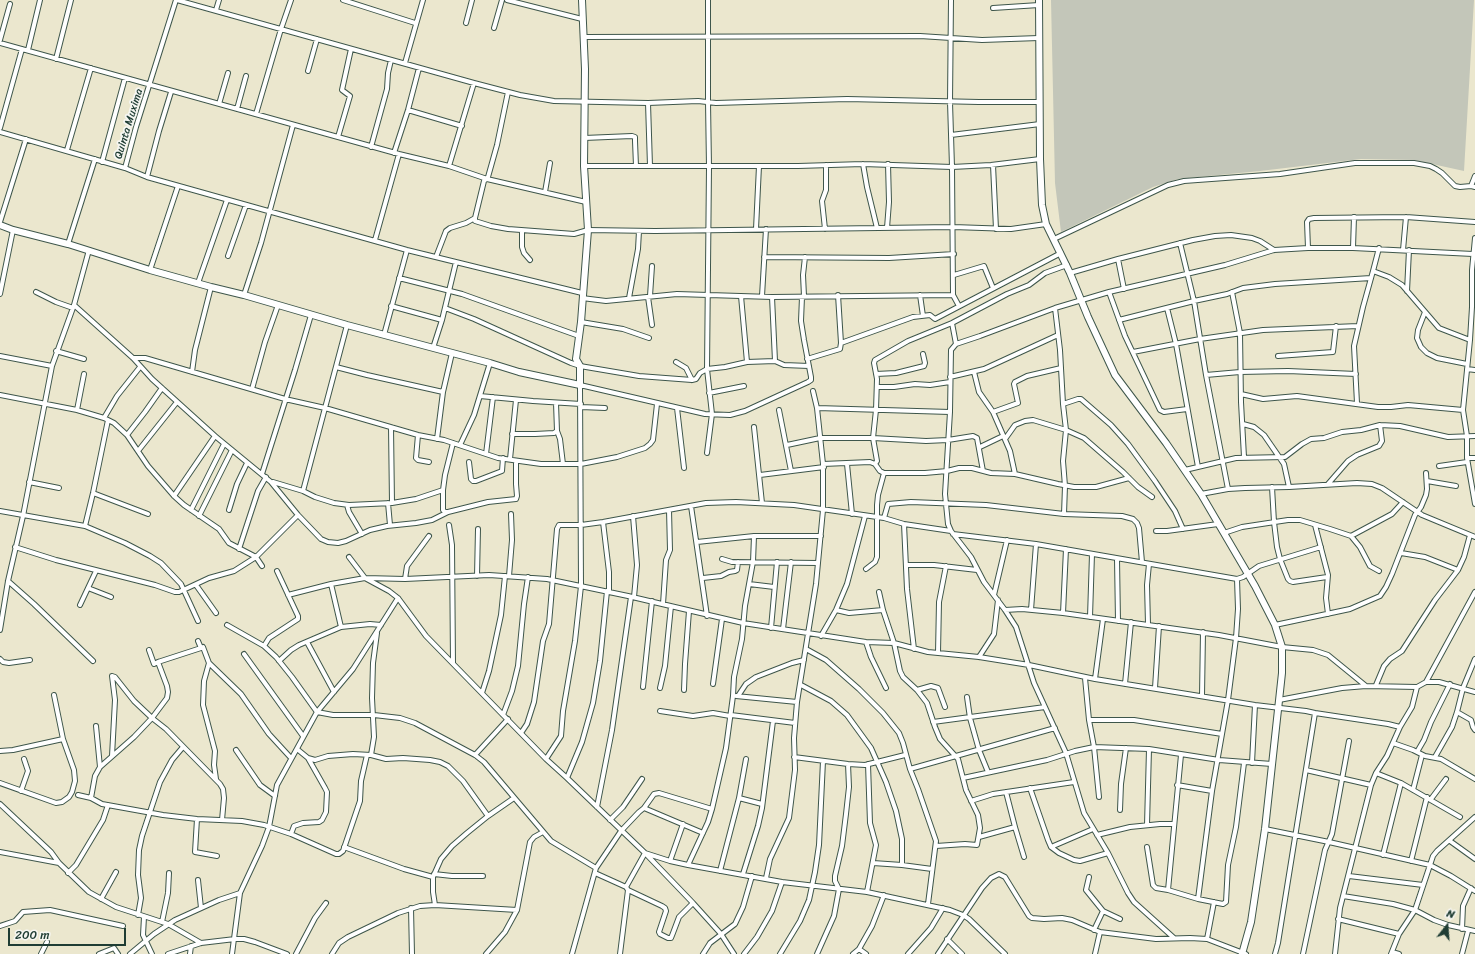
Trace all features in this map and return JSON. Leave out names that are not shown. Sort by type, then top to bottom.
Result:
[{"type":"street","points":[[28,50],[40,0]]},
{"type":"street","points":[[56,59],[71,0]]},
{"type":"street","points":[[176,0],[474,83],[508,92],[554,101],[648,103],[698,100],[716,103],[848,99],[950,102],[1040,102]]},
{"type":"street","name":"Quinta Muxima","points":[[125,168],[136,127],[176,0]]},
{"type":"street","points":[[216,10],[219,0]]},
{"type":"street","points":[[256,114],[280,29],[291,0]]},
{"type":"street","points":[[343,0],[416,23]]},
{"type":"street","points":[[405,63],[423,0]]},
{"type":"street","points":[[466,23],[472,0]]},
{"type":"street","points":[[494,28],[502,0]]},
{"type":"street","points":[[506,0],[582,19]]},
{"type":"street","points":[[546,759],[561,736],[563,711],[575,641],[581,586],[581,406],[580,366],[576,359],[581,322],[588,230],[584,166],[585,101],[582,0]]},
{"type":"street","points":[[707,453],[712,414],[707,369],[709,167],[708,0]]},
{"type":"street","points":[[951,0],[950,102],[954,254],[953,295],[959,306]]},
{"type":"street","points":[[938,954],[982,888],[991,878],[999,874],[1005,877],[1029,916],[1032,918],[1062,918],[1072,920],[1100,932],[1156,939],[1207,939],[1243,954],[1251,922],[1265,829],[1283,663],[1282,647],[1275,625],[1248,573],[1185,470],[1115,376],[1064,259],[1046,224],[1042,205],[1040,159],[1039,2],[993,8]]},
{"type":"street","points":[[0,40],[10,4]]},
{"type":"street","points":[[584,37],[950,37],[974,40],[1039,38]]},
{"type":"street","points":[[308,71],[317,39]]},
{"type":"street","points":[[0,43],[371,147],[449,166],[487,179],[586,202]]},
{"type":"street","points":[[0,128],[22,49]]},
{"type":"street","points":[[338,137],[350,96],[342,90],[351,49]]},
{"type":"street","points":[[371,147],[387,89],[392,60]]},
{"type":"street","points":[[66,150],[90,68]]},
{"type":"street","points":[[394,153],[408,110],[419,68]]},
{"type":"street","points":[[219,104],[228,74]]},
{"type":"street","points":[[237,109],[246,76]]},
{"type":"street","points":[[102,162],[125,78]]},
{"type":"street","points":[[449,166],[474,83]]},
{"type":"street","points":[[147,177],[159,131],[172,92]]},
{"type":"street","points":[[436,257],[446,230],[475,218],[484,181],[487,179],[497,145],[508,92]]},
{"type":"street","points":[[648,103],[650,166]]},
{"type":"street","points":[[408,110],[462,126]]},
{"type":"street","points":[[951,135],[1040,124]]},
{"type":"street","points":[[244,294],[261,243],[293,125]]},
{"type":"street","points":[[0,132],[66,150],[125,168],[147,177],[227,200],[407,250],[606,301],[677,294],[741,296],[953,295]]},
{"type":"street","points":[[584,138],[635,137],[636,166]]},
{"type":"street","points":[[26,139],[0,224],[12,230],[68,244],[150,270],[211,287],[244,294],[347,325],[490,362],[519,372],[705,414],[730,415],[745,412],[808,382],[811,377],[802,321],[805,257]]},
{"type":"street","points":[[375,240],[399,154]]},
{"type":"street","points":[[68,244],[95,159]]},
{"type":"street","points":[[584,166],[709,167],[888,164],[952,167],[993,165],[1040,159]]},
{"type":"street","points":[[545,192],[550,163]]},
{"type":"street","points":[[1054,239],[1168,185],[1184,181],[1280,174],[1355,163],[1393,163],[1430,166],[1442,173],[1455,186],[1460,187],[1473,187],[1475,176]]},
{"type":"street","points":[[863,164],[877,228]]},
{"type":"street","points":[[887,228],[889,202],[888,164]]},
{"type":"street","points":[[825,229],[822,201],[826,190],[826,165]]},
{"type":"street","points":[[993,165],[996,229]]},
{"type":"street","points":[[756,230],[759,166]]},
{"type":"street","points":[[150,270],[178,186]]},
{"type":"street","points":[[198,283],[227,200]]},
{"type":"street","points":[[228,256],[246,205]]},
{"type":"street","points":[[1353,248],[1354,217]]},
{"type":"street","points":[[1403,250],[1406,217]]},
{"type":"street","points":[[1308,248],[1306,222],[1309,219],[1406,217],[1475,222]]},
{"type":"street","points":[[475,218],[475,221],[491,226],[522,231],[546,231],[574,234],[588,230],[639,231],[953,227],[1011,229],[1046,224]]},
{"type":"street","points":[[762,296],[766,229]]},
{"type":"street","points":[[0,294],[12,230]]},
{"type":"street","points":[[522,231],[522,247],[524,253],[530,260]]},
{"type":"street","points":[[629,298],[638,249],[639,231]]},
{"type":"street","points":[[1070,273],[1180,243],[1215,236],[1231,235],[1256,240],[1274,250]]},
{"type":"street","points":[[1475,238],[1473,254],[1473,306],[1463,410],[1467,436],[1467,460],[1475,504]]},
{"type":"street","points":[[1180,243],[1194,301],[1206,375],[1228,489]]},
{"type":"street","points":[[1174,938],[1134,902],[1108,853],[1084,813],[1066,753],[1034,683],[1016,628],[1005,610],[984,582],[971,557],[952,532],[948,524],[946,503],[951,350],[956,344],[1054,308],[1109,292],[1225,265],[1274,250],[1308,248],[1379,248],[1473,254]]},
{"type":"street","points":[[1357,403],[1354,346],[1379,248]]},
{"type":"street","points":[[0,630],[0,621],[15,546],[23,516],[52,366],[56,351],[74,307],[89,250]]},
{"type":"street","points":[[384,335],[407,250]]},
{"type":"street","points":[[1407,290],[1410,250]]},
{"type":"street","points":[[764,257],[889,258],[954,254]]},
{"type":"street","points":[[841,343],[913,317],[930,316],[935,319],[993,288],[1064,259]]},
{"type":"street","points":[[875,464],[877,461],[873,438],[876,410],[875,360],[908,341],[952,323],[1029,284],[1064,259]]},
{"type":"street","points":[[1118,259],[1124,289]]},
{"type":"street","points":[[433,348],[442,320],[456,262]]},
{"type":"street","points":[[652,266],[649,296],[652,325]]},
{"type":"street","points":[[954,275],[984,266],[993,288]]},
{"type":"street","points":[[1373,271],[1395,281],[1407,290],[1439,328],[1470,340]]},
{"type":"street","points":[[400,278],[450,290],[579,336]]},
{"type":"street","points":[[1119,320],[1243,288],[1275,284],[1371,278]]},
{"type":"street","points":[[192,372],[195,350],[211,287]]},
{"type":"street","points":[[36,292],[56,302],[74,307],[133,358],[140,367],[162,388],[224,444],[266,477],[298,515],[321,539],[328,542],[338,543],[370,530],[390,525],[432,520],[448,512],[488,502],[516,499],[516,461]]},
{"type":"street","points":[[1109,292],[1125,336],[1162,412],[1187,409]]},
{"type":"street","points":[[1232,292],[1240,333],[1240,372],[1244,457]]},
{"type":"street","points":[[808,359],[840,349],[841,343],[838,295]]},
{"type":"street","points":[[920,295],[923,316]]},
{"type":"street","points":[[741,296],[747,362]]},
{"type":"street","points":[[772,296],[775,361]]},
{"type":"street","points":[[252,388],[265,342],[278,305]]},
{"type":"street","points":[[391,306],[442,320]]},
{"type":"street","points":[[445,308],[474,319],[580,366],[639,376],[692,380],[696,379],[700,373],[707,369],[725,368],[747,362],[775,361],[784,365],[809,366]]},
{"type":"street","points":[[1054,308],[1061,368],[1062,404],[1066,430],[1063,461],[1065,486],[1064,514]]},
{"type":"street","points":[[1167,308],[1176,344],[1198,467]]},
{"type":"street","points":[[1425,312],[1418,330],[1418,338],[1421,347],[1427,353],[1438,358],[1467,366],[1475,370]]},
{"type":"street","points":[[262,474],[311,315]]},
{"type":"street","points":[[581,322],[623,329],[649,338]]},
{"type":"street","points":[[952,323],[956,344]]},
{"type":"street","points":[[303,491],[347,325]]},
{"type":"street","points":[[1278,356],[1333,352],[1336,326]]},
{"type":"street","points":[[1133,352],[1200,339],[1263,330],[1358,326]]},
{"type":"street","points":[[876,387],[894,387],[915,384],[930,385],[950,380],[984,369],[1058,335]]},
{"type":"street","points":[[56,351],[84,359]]},
{"type":"street","points":[[437,438],[443,392],[452,353]]},
{"type":"street","points":[[876,374],[896,372],[924,366],[925,363],[923,354]]},
{"type":"street","points":[[0,356],[52,366]]},
{"type":"street","points":[[133,358],[145,358],[252,388],[285,399],[325,408],[418,435],[437,438],[486,454],[516,461],[541,464],[581,464],[617,458],[645,448],[653,440],[657,404]]},
{"type":"street","points":[[460,445],[469,427],[490,362]]},
{"type":"street","points":[[676,362],[686,368],[692,380]]},
{"type":"street","points":[[85,526],[93,494],[106,419],[117,396],[140,367]]},
{"type":"street","points":[[336,367],[367,376],[443,392]]},
{"type":"street","points":[[993,412],[1018,404],[1014,384],[1015,382],[1027,376],[1061,368]]},
{"type":"street","points":[[1206,375],[1240,372],[1288,371],[1356,374]]},
{"type":"street","points":[[974,372],[979,392],[993,412],[1010,451],[1015,474]]},
{"type":"street","points":[[77,410],[84,374]]},
{"type":"street","points":[[709,393],[744,386]]},
{"type":"street","points":[[127,435],[162,388]]},
{"type":"street","points":[[766,878],[770,859],[789,818],[794,770],[797,702],[801,685],[821,536],[824,465],[817,408],[813,391]]},
{"type":"street","points":[[1241,394],[1264,399],[1297,396],[1384,407],[1408,405],[1463,410]]},
{"type":"street","points":[[0,395],[77,410],[106,419],[120,427],[148,466],[174,496],[199,516],[219,529],[229,543],[256,558],[262,566]]},
{"type":"street","points":[[480,396],[605,408]]},
{"type":"street","points":[[486,454],[493,398]]},
{"type":"street","points":[[1062,404],[1081,399],[1111,424],[1128,444],[1159,487],[1178,517],[1183,529]]},
{"type":"street","points":[[510,459],[516,400]]},
{"type":"street","points":[[138,451],[177,402]]},
{"type":"street","points":[[556,403],[557,431],[560,439],[563,464]]},
{"type":"street","points":[[677,408],[684,468]]},
{"type":"street","points":[[817,408],[950,412]]},
{"type":"street","points":[[779,410],[791,471]]},
{"type":"street","points":[[980,447],[1004,438],[1015,425],[1033,420],[1066,430],[1084,438],[1138,487],[1152,497]]},
{"type":"street","points":[[1243,424],[1254,428],[1264,435],[1284,464],[1289,487]]},
{"type":"street","points":[[1185,470],[1231,458],[1279,458],[1289,455],[1299,445],[1311,439],[1324,438],[1338,433],[1361,430],[1380,425],[1400,426],[1448,437],[1475,436]]},
{"type":"street","points":[[1328,484],[1348,461],[1357,455],[1379,446],[1382,441],[1380,425]]},
{"type":"street","points":[[754,427],[762,502]]},
{"type":"street","points":[[390,525],[391,428]]},
{"type":"street","points":[[512,434],[554,433],[557,431]]},
{"type":"street","points":[[418,435],[416,458],[418,460],[429,462]]},
{"type":"street","points":[[174,496],[215,436]]},
{"type":"street","points":[[787,445],[820,438],[873,438],[926,441],[948,440],[973,436],[977,438],[980,447],[983,471]]},
{"type":"street","points":[[448,512],[443,510],[443,490],[445,474],[453,443]]},
{"type":"street","points":[[191,510],[224,444]]},
{"type":"street","points":[[199,516],[232,450]]},
{"type":"street","points":[[469,462],[471,479],[476,481],[495,473],[502,472],[503,458]]},
{"type":"street","points":[[1439,466],[1475,458]]},
{"type":"street","points":[[230,510],[237,484],[247,462]]},
{"type":"street","points":[[760,475],[824,465],[870,462],[875,464],[880,471],[884,473],[925,473],[947,471],[959,468],[972,468],[991,473],[1015,474],[1065,486],[1096,487],[1129,478]]},
{"type":"street","points":[[847,464],[852,514]]},
{"type":"street","points":[[866,569],[875,562],[877,557],[878,495],[884,473]]},
{"type":"street","points":[[1275,625],[1350,609],[1380,596],[1386,587],[1426,494],[1426,473]]},
{"type":"street","points":[[239,548],[258,491],[266,477]]},
{"type":"street","points":[[1427,481],[1456,486]]},
{"type":"street","points":[[29,482],[59,488]]},
{"type":"street","points":[[271,482],[303,491],[315,497],[334,503],[364,505],[416,499],[443,490]]},
{"type":"street","points":[[1201,494],[1228,489],[1328,484],[1372,484],[1382,488],[1417,512],[1473,536],[1458,570],[1435,600],[1402,651],[1390,659],[1384,666],[1376,686]]},
{"type":"street","points":[[1272,487],[1274,522],[1280,560],[1288,579],[1291,582],[1327,577]]},
{"type":"street","points":[[93,494],[148,514]]},
{"type":"street","points":[[521,733],[527,724],[534,702],[544,641],[549,624],[557,527],[559,525],[581,525],[603,522],[713,503],[762,502],[884,518],[904,524],[1036,544],[1237,578],[1259,566],[1321,547]]},
{"type":"street","points":[[1351,536],[1392,514],[1403,502]]},
{"type":"street","points":[[884,518],[890,504],[946,503],[986,505],[1064,514],[1122,516],[1137,523],[1141,535],[1142,562]]},
{"type":"street","points":[[347,504],[349,512],[362,534]]},
{"type":"street","points":[[691,506],[703,578],[707,616]]},
{"type":"street","points":[[663,604],[666,560],[670,550],[669,510]]},
{"type":"street","points":[[0,511],[85,526],[125,542],[161,563],[172,573],[181,584],[198,621]]},
{"type":"street","points":[[482,693],[489,670],[501,615],[512,540],[511,514]]},
{"type":"street","points":[[15,546],[56,560],[155,585],[175,592],[184,591],[209,578],[234,571],[256,558],[298,515]]},
{"type":"street","points":[[597,807],[612,730],[637,565],[633,516]]},
{"type":"street","points":[[821,636],[836,610],[847,584],[866,516]]},
{"type":"street","points":[[1224,533],[1242,527],[1294,519],[1315,524],[1351,536],[1360,547],[1370,566],[1379,571]]},
{"type":"street","points":[[567,778],[582,742],[593,703],[600,661],[609,572],[603,522]]},
{"type":"street","points":[[904,524],[907,589],[914,649]]},
{"type":"street","points":[[1156,531],[1218,524]]},
{"type":"street","points":[[1315,524],[1328,575],[1326,598],[1328,614]]},
{"type":"street","points":[[449,525],[451,537],[453,663]]},
{"type":"street","points":[[477,576],[478,529]]},
{"type":"street","points":[[404,579],[408,566],[429,536]]},
{"type":"street","points":[[697,542],[754,536],[821,536]]},
{"type":"street","points":[[736,696],[734,677],[742,640],[743,623],[753,562],[754,536]]},
{"type":"street","points":[[994,595],[1007,540]]},
{"type":"street","points":[[1031,610],[1036,544]]},
{"type":"street","points":[[1063,613],[1066,549]]},
{"type":"street","points":[[1401,553],[1425,557],[1458,570]]},
{"type":"street","points":[[1090,617],[1092,554]]},
{"type":"street","points":[[349,557],[365,578],[389,591],[398,598],[426,636],[546,759],[645,853],[721,934],[734,954]]},
{"type":"street","points":[[1117,558],[1118,621]]},
{"type":"street","points":[[722,559],[738,562],[818,563]]},
{"type":"street","points":[[703,578],[721,576],[737,570],[738,562]]},
{"type":"street","points":[[771,628],[777,562]]},
{"type":"street","points":[[783,630],[791,562]]},
{"type":"street","points":[[1148,624],[1147,585],[1149,564]]},
{"type":"street","points":[[907,565],[946,566],[977,570]]},
{"type":"street","points":[[938,653],[939,602],[946,566]]},
{"type":"street","points":[[80,605],[96,571]]},
{"type":"street","points":[[264,646],[269,638],[298,619],[298,616],[277,571]]},
{"type":"street","points":[[288,595],[331,584],[365,578],[404,579],[477,576],[528,577],[581,586],[652,601],[707,616],[771,628],[866,642],[894,643],[914,649],[938,653],[979,656],[1029,665],[1085,678],[1255,705],[1306,710],[1315,713],[1400,727]]},
{"type":"street","points":[[503,715],[512,691],[518,666],[528,577]]},
{"type":"street","points":[[1198,898],[1212,791],[1219,760],[1236,638],[1238,609],[1237,578]]},
{"type":"street","points":[[8,581],[93,661]]},
{"type":"street","points":[[331,584],[341,628]]},
{"type":"street","points":[[749,584],[774,587]]},
{"type":"street","points":[[196,585],[216,613]]},
{"type":"street","points":[[88,588],[111,597]]},
{"type":"street","points":[[879,592],[883,610],[894,643],[900,671],[903,677],[927,702],[940,739],[958,760],[971,801],[978,815],[980,837],[976,846],[966,844],[936,846]]},
{"type":"street","points":[[1279,700],[1342,688],[1366,686],[1418,687],[1426,682],[1475,592]]},
{"type":"street","points":[[232,954],[240,893],[270,827],[277,786],[317,712],[353,669],[398,598]]},
{"type":"street","points":[[979,656],[994,634],[998,600]]},
{"type":"street","points":[[643,687],[652,601]]},
{"type":"street","points":[[660,688],[665,666],[671,606]]},
{"type":"street","points":[[836,610],[850,613],[883,610]]},
{"type":"street","points":[[1005,610],[1031,610],[1063,613],[1148,624],[1203,632],[1282,647],[1300,648],[1322,652],[1328,655],[1366,686]]},
{"type":"street","points":[[684,690],[689,611]]},
{"type":"street","points":[[713,684],[722,619]]},
{"type":"street","points":[[1095,679],[1103,619]]},
{"type":"street","points":[[1125,684],[1131,622]]},
{"type":"street","points":[[279,661],[290,650],[341,628],[370,624],[381,626]]},
{"type":"street","points":[[227,625],[264,646],[279,661],[317,712],[333,715],[374,715],[400,718],[415,724],[475,755],[484,762],[551,841],[595,871],[665,908],[666,911],[659,932],[660,934],[670,938],[679,917],[693,903]]},
{"type":"street","points":[[1155,688],[1159,626]]},
{"type":"street","points":[[78,795],[91,798],[96,802],[108,805],[149,812],[197,819],[242,821],[270,827],[339,854],[343,851],[360,801],[361,781],[374,737],[372,698],[373,663],[378,631]]},
{"type":"street","points":[[1202,696],[1203,632]]},
{"type":"street","points":[[198,640],[201,648]]},
{"type":"street","points":[[307,642],[334,692]]},
{"type":"street","points":[[866,642],[871,657],[886,688]]},
{"type":"street","points":[[149,650],[154,664],[204,647],[209,663],[241,694],[269,734],[291,758]]},
{"type":"street","points":[[806,649],[826,660],[859,689],[883,713],[899,733],[903,743],[905,755],[933,830],[936,846],[928,904]]},
{"type":"street","points":[[244,654],[303,736]]},
{"type":"street","points":[[1435,757],[1452,727],[1463,688],[1475,659]]},
{"type":"street","points":[[0,660],[8,663],[30,660]]},
{"type":"street","points":[[688,865],[712,809],[726,748],[730,715],[736,696],[746,684],[756,677],[804,660]]},
{"type":"street","points":[[91,798],[95,776],[100,767],[134,737],[165,703],[168,692],[167,686],[158,662]]},
{"type":"street","points":[[209,663],[204,681],[203,705],[215,751],[214,765],[216,779]]},
{"type":"street","points":[[112,756],[115,700],[112,676],[134,702],[166,729],[216,779],[223,789],[224,798],[222,820]]},
{"type":"street","points":[[1085,678],[1099,797]]},
{"type":"street","points":[[1426,682],[1450,684],[1475,692]]},
{"type":"street","points":[[1417,752],[1450,684]]},
{"type":"street","points":[[801,685],[831,701],[847,715],[871,748],[878,762],[896,811],[902,839],[902,865]]},
{"type":"street","points":[[917,690],[931,686],[938,688],[945,707]]},
{"type":"street","points":[[1335,954],[1338,919],[1371,785],[1376,773],[1387,756],[1400,727],[1412,707],[1418,687]]},
{"type":"street","points":[[0,783],[56,803],[62,802],[72,792],[74,775],[63,739],[54,695]]},
{"type":"street","points":[[736,696],[797,702]]},
{"type":"street","points":[[967,697],[970,718],[979,750],[988,772]]},
{"type":"street","points":[[1252,763],[1255,705]]},
{"type":"street","points":[[933,722],[1045,707]]},
{"type":"street","points":[[660,711],[693,716],[713,713],[795,722]]},
{"type":"street","points":[[1457,712],[1471,720],[1475,730]]},
{"type":"street","points":[[1275,954],[1296,835],[1315,713]]},
{"type":"street","points":[[475,755],[508,719]]},
{"type":"street","points":[[1089,720],[1114,719],[1148,722],[1222,734]]},
{"type":"street","points":[[743,874],[758,826],[773,720]]},
{"type":"street","points":[[96,726],[100,767]]},
{"type":"street","points":[[910,769],[1055,728]]},
{"type":"street","points":[[0,751],[13,750],[63,739]]},
{"type":"street","points":[[1303,954],[1325,850],[1332,834],[1349,741]]},
{"type":"street","points":[[1393,743],[1422,755],[1435,757],[1475,779]]},
{"type":"street","points":[[138,915],[141,898],[138,875],[139,850],[149,812],[168,765],[183,747]]},
{"type":"street","points":[[963,778],[1047,760],[1066,753],[1094,747],[1149,749],[1219,760],[1272,764]]},
{"type":"street","points":[[1120,810],[1121,784],[1126,748]]},
{"type":"street","points":[[296,749],[308,758],[315,760],[328,756],[369,755],[386,759],[403,758],[430,760],[448,766],[463,781],[488,816]]},
{"type":"street","points":[[1147,825],[1149,749]]},
{"type":"street","points":[[236,750],[260,785],[275,796]]},
{"type":"street","points":[[794,757],[848,764],[868,764],[905,755]]},
{"type":"street","points":[[1168,890],[1181,755]]},
{"type":"street","points":[[1413,790],[1422,755]]},
{"type":"street","points":[[291,834],[294,826],[303,823],[319,822],[322,820],[326,812],[327,792],[308,758]]},
{"type":"street","points":[[21,790],[28,771],[24,759]]},
{"type":"street","points":[[720,871],[739,798],[746,759]]},
{"type":"street","points":[[780,954],[800,921],[809,900],[818,859],[823,761]]},
{"type":"street","points":[[1147,847],[1153,885],[1158,889],[1168,890],[1225,904],[1228,866],[1236,827],[1244,763]]},
{"type":"street","points":[[817,954],[834,916],[839,889],[835,881],[835,876],[844,833],[849,787],[848,764]]},
{"type":"street","points":[[867,892],[876,846],[870,823],[868,764]]},
{"type":"street","points":[[1306,770],[1342,777],[1371,785]]},
{"type":"street","points":[[1376,773],[1401,783],[1460,817]]},
{"type":"street","points":[[610,820],[623,808],[642,779]]},
{"type":"street","points":[[1411,861],[1429,798],[1446,779]]},
{"type":"street","points":[[971,801],[994,794],[1074,782]]},
{"type":"street","points":[[1383,855],[1401,783]]},
{"type":"street","points":[[1177,785],[1212,791]]},
{"type":"street","points":[[1030,788],[1048,840],[1052,846],[1065,856],[1080,861],[1108,853]]},
{"type":"street","points":[[1006,792],[1014,827],[1024,857]]},
{"type":"street","points":[[572,954],[595,871],[621,830],[644,808],[654,794],[659,793],[712,809]]},
{"type":"street","points":[[435,905],[434,876],[441,858],[452,846],[488,816],[514,798]]},
{"type":"street","points":[[739,798],[762,804]]},
{"type":"street","points":[[0,804],[51,852],[68,873],[89,892],[101,899],[138,915],[168,924],[201,943]]},
{"type":"street","points":[[68,873],[79,860],[103,820],[108,805]]},
{"type":"street","points":[[644,808],[703,833]]},
{"type":"street","points":[[1399,954],[1392,953],[1399,934],[1415,910],[1433,856],[1475,817]]},
{"type":"street","points":[[197,819],[195,852],[217,856]]},
{"type":"street","points":[[670,862],[683,824]]},
{"type":"street","points":[[1097,836],[1117,829],[1147,825],[1174,824]]},
{"type":"street","points":[[980,837],[1014,827]]},
{"type":"street","points":[[1052,846],[1093,829]]},
{"type":"street","points":[[1265,829],[1430,865],[1473,889],[1463,906],[1462,929]]},
{"type":"street","points":[[486,954],[505,932],[517,910],[530,842],[534,837],[543,832]]},
{"type":"street","points":[[1450,841],[1475,859]]},
{"type":"street","points":[[344,847],[404,869],[434,876],[484,876]]},
{"type":"street","points":[[0,852],[59,863]]},
{"type":"street","points":[[645,853],[670,862],[782,882],[867,892],[943,908],[964,915],[1005,954]]},
{"type":"street","points":[[620,954],[627,889],[645,853]]},
{"type":"street","points":[[873,863],[932,869]]},
{"type":"street","points":[[101,899],[116,872]]},
{"type":"street","points":[[162,922],[168,894],[169,873]]},
{"type":"street","points":[[703,954],[710,943],[735,924],[743,907],[752,876]]},
{"type":"street","points":[[1349,876],[1423,885]]},
{"type":"street","points":[[1089,877],[1086,890],[1103,911],[1120,919]]},
{"type":"street","points":[[198,880],[201,908]]},
{"type":"street","points":[[744,954],[757,938],[772,911],[782,882]]},
{"type":"street","points":[[130,954],[145,940],[168,924],[201,908],[240,893]]},
{"type":"street","points":[[853,954],[859,949],[872,926],[884,895]]},
{"type":"street","points":[[1343,896],[1387,903],[1415,910],[1434,920],[1475,932]]},
{"type":"street","points":[[296,954],[326,902]]},
{"type":"street","points":[[1207,939],[1214,902]]},
{"type":"street","points":[[332,954],[339,943],[348,937],[411,908],[435,905],[517,910]]},
{"type":"street","points":[[411,908],[412,954]]},
{"type":"street","points":[[908,954],[931,928],[943,908]]},
{"type":"street","points":[[0,926],[15,921],[23,912],[50,910],[123,926]]},
{"type":"street","points":[[1094,930],[1103,911]]},
{"type":"street","points":[[144,917],[142,932],[152,954]]},
{"type":"street","points":[[1338,919],[1399,934]]},
{"type":"street","points":[[1462,954],[1468,930]]},
{"type":"street","points":[[1094,954],[1100,932]]},
{"type":"street","points":[[168,954],[201,943],[235,939],[255,942],[287,954]]},
{"type":"street","points":[[947,939],[962,954]]},
{"type":"street","points":[[41,954],[47,942]]},
{"type":"street","points":[[190,954],[191,946]]},
{"type":"street","points":[[99,954],[114,948],[118,954]]},
{"type":"street","points":[[859,949],[866,954]]},
{"type":"shaded area","points":[[1051,0],[1474,0],[1464,171],[1414,160],[1361,159],[1178,179],[1153,187],[1061,232],[1055,183]]}]
